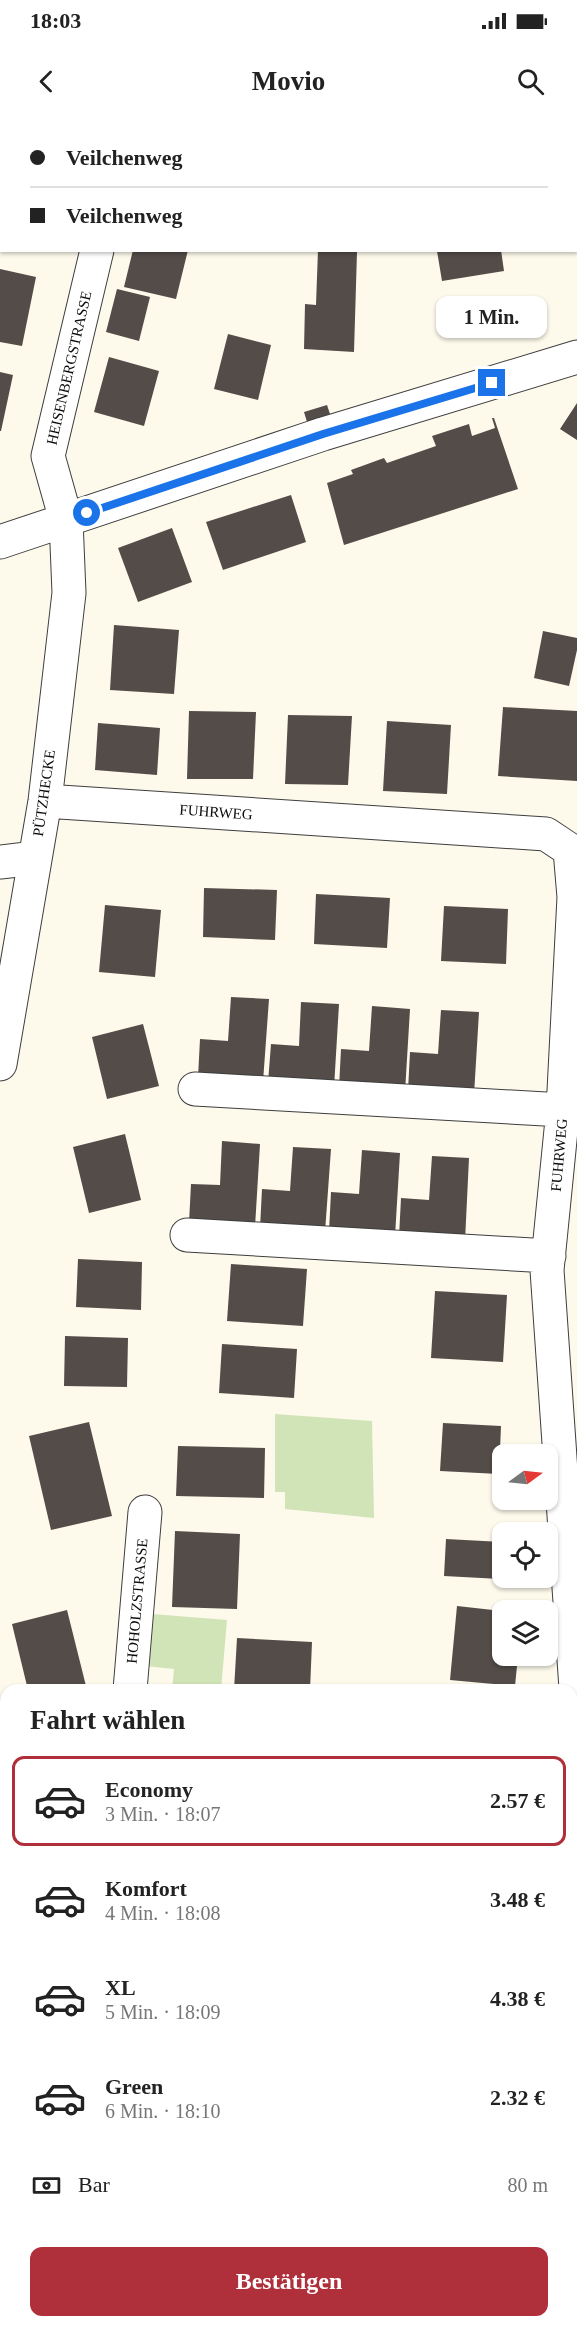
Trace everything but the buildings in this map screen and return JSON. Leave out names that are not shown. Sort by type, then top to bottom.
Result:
[{"type":"street","name":"HEISENBERGSTRASSE","points":[[66,520],[48,456],[97,252]]},
{"type":"street","points":[[0,542],[323,434],[577,357]]},
{"type":"street","name":"PÜTZHECKE","points":[[0,1064],[45,801],[69,593],[66,520]]},
{"type":"street","name":"FUHRWEG","points":[[45,801],[546,834],[570,850],[574,897],[563,1110],[548,1276],[576,1684]]},
{"type":"street","points":[[0,862],[35,858]]},
{"type":"street","points":[[195,1089],[563,1110]]},
{"type":"street","points":[[187,1235],[549,1256]]},
{"type":"street","name":"HOHOLZSTRASSE","points":[[131,1684],[145,1512]]},
{"type":"green space","points":[[275,1414],[372,1421],[374,1518],[285,1509],[285,1492],[275,1492]]},
{"type":"green space","points":[[140,1613],[227,1620],[222,1684],[173,1684],[174,1669],[136,1665]]},
{"type":"route","points":[[87,513],[323,434],[492,383]]}]
